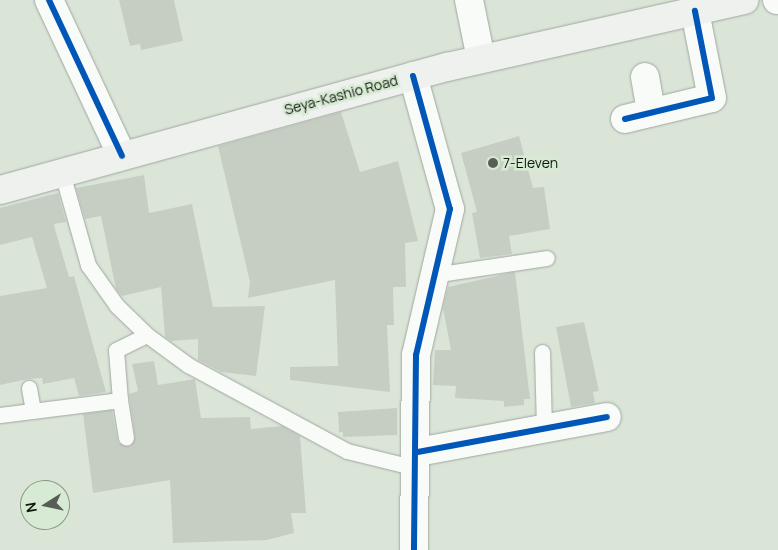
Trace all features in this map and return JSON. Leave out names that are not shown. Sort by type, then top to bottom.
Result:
[{"type":"main road","name":"Seya-Kashio Road","points":[[0,190],[413,76],[745,0]]},
{"type":"street","points":[[49,0],[122,156]]},
{"type":"street","points":[[469,0],[481,59]]},
{"type":"street","points":[[625,119],[712,98],[695,11]]},
{"type":"street","points":[[413,76],[450,209],[433,275],[416,355],[414,550]]},
{"type":"street","points":[[644,77],[651,112]]},
{"type":"street","points":[[415,460],[544,429],[607,417]]},
{"type":"lane","points":[[62,173],[88,264],[117,306],[147,335],[188,365],[347,451],[415,460]]},
{"type":"lane","points":[[433,275],[547,258]]},
{"type":"lane","points":[[126,438],[120,400],[116,350],[147,335]]},
{"type":"lane","points":[[542,352],[544,429]]},
{"type":"lane","points":[[30,388],[34,411]]},
{"type":"lane","points":[[0,415],[120,400]]},
{"type":"building","points":[[119,0],[174,0],[183,41],[141,50],[140,44],[130,46]]},
{"type":"building","points":[[341,112],[360,172],[398,161],[418,241],[405,243],[406,287],[393,287],[394,325],[387,325],[390,392],[290,380],[290,367],[338,366],[335,280],[248,298],[250,282],[218,146]]},
{"type":"building","points":[[519,136],[533,188],[544,187],[550,229],[509,236],[512,254],[480,258],[472,213],[477,212],[461,153]]},
{"type":"building","points":[[144,175],[149,213],[192,204],[213,307],[265,306],[256,376],[221,372],[198,360],[198,339],[171,341],[165,337],[161,287],[122,296],[116,289],[101,216],[85,219],[76,188]]},
{"type":"building","points":[[58,193],[66,222],[54,224],[55,229],[69,277],[74,276],[106,392],[79,396],[74,378],[43,384],[42,378],[28,379],[0,385],[0,296],[47,288],[32,237],[0,245],[0,208]]},
{"type":"building","points":[[515,272],[530,399],[524,399],[524,405],[504,407],[504,401],[455,398],[456,386],[433,385],[435,350],[451,350],[443,308],[448,287]]},
{"type":"building","points":[[584,322],[599,391],[593,392],[595,403],[571,407],[556,327]]},
{"type":"building","points":[[154,361],[158,385],[195,379],[201,418],[250,417],[251,429],[282,426],[300,436],[306,513],[291,513],[294,533],[267,540],[173,543],[170,480],[93,493],[83,414],[112,410],[118,443],[131,446],[135,437],[129,394],[138,391],[132,364]]},
{"type":"building","points":[[397,408],[397,435],[343,437],[343,432],[339,432],[338,412]]},
{"type":"cycle path","points":[[49,0],[122,156]]},
{"type":"cycle path","points":[[625,119],[712,98],[695,11]]},
{"type":"cycle path","points":[[413,76],[450,209],[416,355],[414,550]]},
{"type":"cycle path","points":[[418,452],[607,417]]},
{"type":"place","name":"7-Eleven","points":[[493,163]]}]
